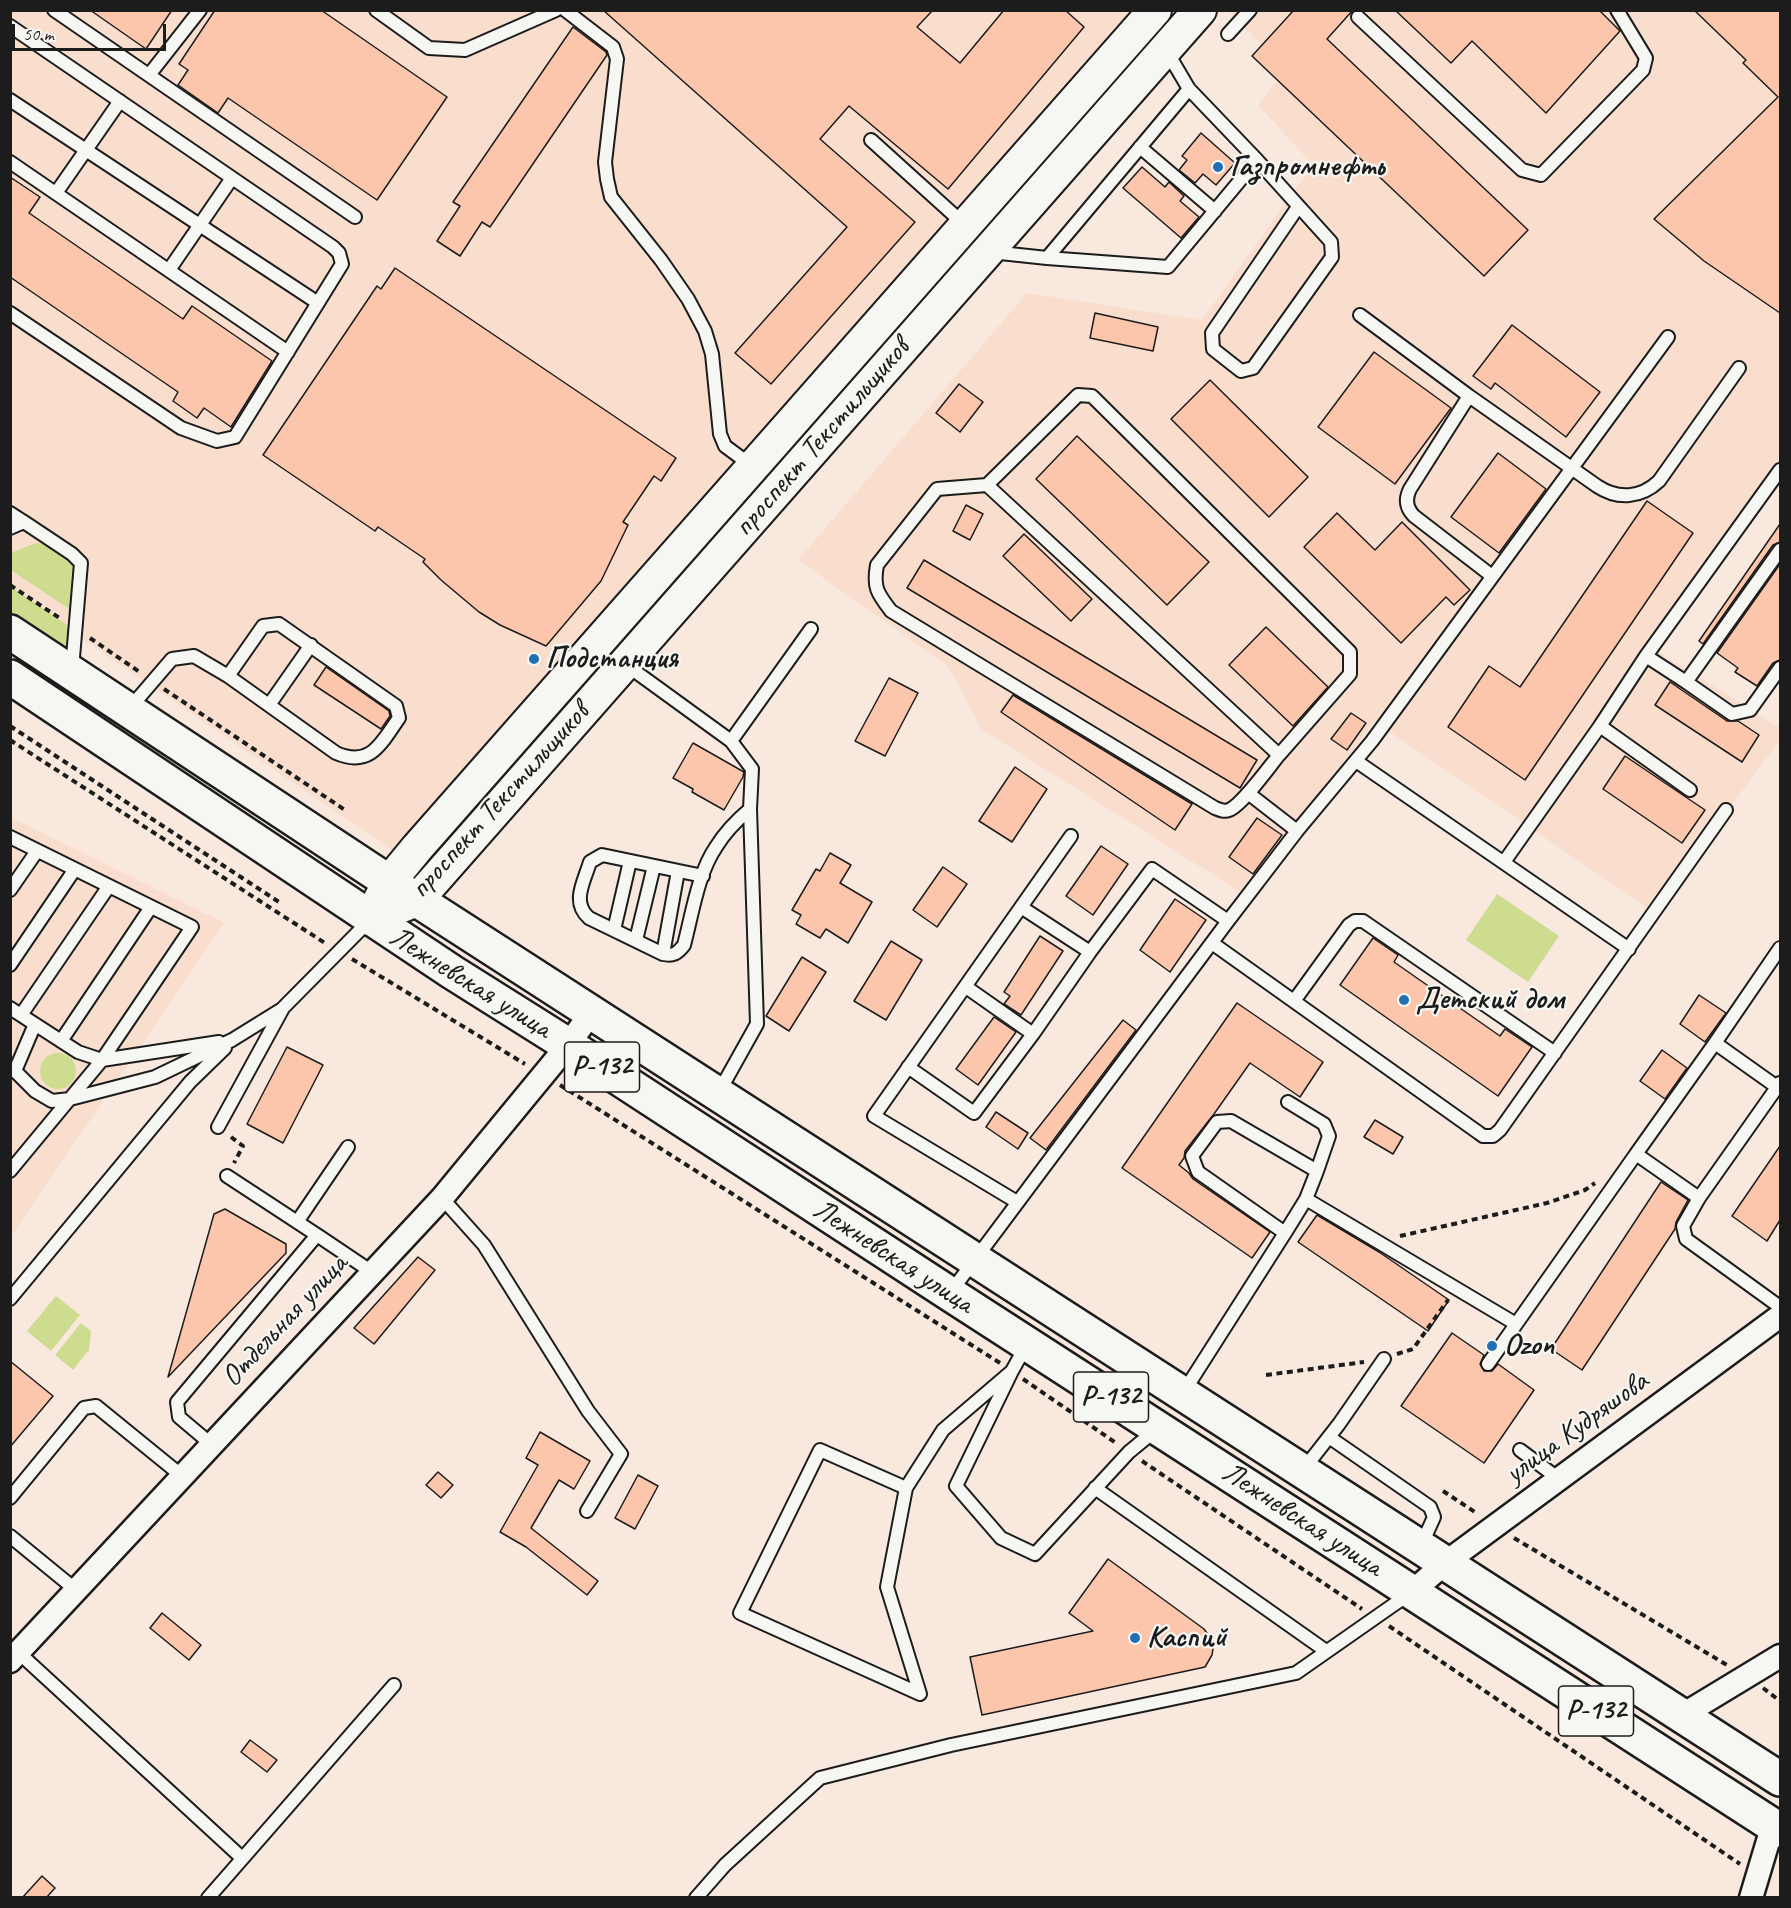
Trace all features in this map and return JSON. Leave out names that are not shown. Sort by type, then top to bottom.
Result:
[{"type":"highway","name":"Лежневская улица","points":[[10,632],[388,882],[1780,1779]]},
{"type":"highway","name":"Лежневская улица","points":[[10,676],[370,919],[950,1294],[1019,1357],[1158,1428],[1775,1827]]},
{"type":"main road","name":"проспект Текстильщиков","points":[[370,919],[388,882],[1155,10]]},
{"type":"main road","name":"проспект Текстильщиков","points":[[370,919],[417,900],[1200,10]]},
{"type":"street","name":"Отдельная улица","points":[[14,1657],[442,1198],[568,1045],[591,1013]]},
{"type":"street","name":"улица Кудряшова","points":[[1412,1592],[1432,1555],[1495,1526],[1780,1316]]},
{"type":"street","points":[[1681,1716],[1780,1656]]},
{"type":"street","points":[[1751,1898],[1772,1827],[1775,1827]]},
{"type":"lane","points":[[54,10],[355,217]]},
{"type":"lane","points":[[149,75],[200,10]]},
{"type":"lane","points":[[376,10],[429,48],[465,50],[556,10]]},
{"type":"lane","points":[[565,10],[613,46],[617,58],[605,162],[611,197],[661,260],[688,299],[705,331],[712,354],[720,434],[726,446],[753,466]]},
{"type":"lane","points":[[1228,34],[1250,10]]},
{"type":"lane","points":[[1358,17],[1522,170],[1541,175],[1643,70],[1646,58],[1617,10]]},
{"type":"lane","points":[[10,26],[333,247],[339,253],[342,264],[235,437],[217,441],[181,428],[10,313]]},
{"type":"lane","points":[[1165,49],[1189,88],[1331,242],[1332,257],[1253,368],[1241,371],[1213,349],[1212,333],[1298,207]]},
{"type":"lane","points":[[1047,258],[1189,88]]},
{"type":"lane","points":[[10,100],[318,303]]},
{"type":"lane","points":[[56,193],[120,101]]},
{"type":"lane","points":[[871,140],[966,226]]},
{"type":"lane","points":[[1140,147],[1215,210]]},
{"type":"lane","points":[[987,251],[1168,267],[1257,160]]},
{"type":"lane","points":[[10,162],[288,352]]},
{"type":"lane","points":[[170,270],[232,178]]},
{"type":"lane","points":[[1360,315],[1468,396],[1604,491],[1612,494],[1629,496],[1646,491],[1659,481],[1739,368]]},
{"type":"lane","points":[[950,1294],[1227,921],[1297,831],[1356,761],[1668,337]]},
{"type":"lane","points":[[1078,395],[1092,396],[1350,652],[1350,674],[1233,809],[1225,811],[1215,808],[891,611],[881,598],[874,580],[877,565],[937,489],[987,485],[1078,395]]},
{"type":"lane","points":[[1468,396],[1410,489],[1406,500],[1414,516],[1492,576]]},
{"type":"lane","points":[[1504,862],[1600,726],[1646,656],[1780,470]]},
{"type":"lane","points":[[987,485],[1279,755]]},
{"type":"lane","points":[[10,513],[72,554],[81,563],[72,673]]},
{"type":"lane","points":[[10,528],[24,522]]},
{"type":"lane","points":[[1686,682],[1780,550]]},
{"type":"lane","points":[[128,710],[172,659],[194,656],[228,676],[336,753],[355,759],[364,758],[374,751],[399,718],[396,706],[279,624],[263,626],[228,676]]},
{"type":"lane","points":[[731,741],[811,629]]},
{"type":"lane","points":[[269,705],[311,645]]},
{"type":"lane","points":[[1646,656],[1732,714],[1750,710],[1780,668]]},
{"type":"lane","points":[[624,664],[731,741],[752,769],[750,809],[757,1023],[718,1093]]},
{"type":"lane","points":[[1600,726],[1690,790]]},
{"type":"lane","points":[[1356,761],[1629,949]]},
{"type":"lane","points":[[1248,793],[1297,831]]},
{"type":"lane","points":[[703,876],[602,855],[590,862],[579,899],[582,912],[589,918],[663,954],[678,953],[684,945],[703,876],[714,849],[733,824],[750,809]]},
{"type":"lane","points":[[1212,943],[1483,1136],[1488,1137],[1497,1134],[1726,810]]},
{"type":"lane","points":[[1017,1202],[874,1116],[1071,836]]},
{"type":"lane","points":[[10,837],[192,927],[102,1060],[10,1171]]},
{"type":"lane","points":[[10,890],[37,851]]},
{"type":"lane","points":[[614,930],[630,861]]},
{"type":"lane","points":[[636,940],[654,866]]},
{"type":"lane","points":[[908,1067],[974,1113],[1152,869],[1227,921]]},
{"type":"lane","points":[[10,965],[75,870]]},
{"type":"lane","points":[[663,954],[678,871]]},
{"type":"lane","points":[[109,886],[16,1011],[78,1052],[102,1060],[232,1040]]},
{"type":"lane","points":[[61,1041],[151,907]]},
{"type":"lane","points":[[1022,907],[1090,952]]},
{"type":"lane","points":[[35,1024],[15,1071],[35,1091],[52,1101],[70,1100],[155,1077],[232,1040],[282,1009],[370,919]]},
{"type":"lane","points":[[1294,1001],[1349,925],[1355,921],[1363,921],[1555,1053]]},
{"type":"lane","points":[[1488,1364],[1780,948]]},
{"type":"lane","points":[[966,987],[1033,1034]]},
{"type":"lane","points":[[218,1127],[282,1009]]},
{"type":"lane","points":[[10,1299],[190,1082],[232,1040]]},
{"type":"lane","points":[[1715,1043],[1779,1085],[1699,1198],[1683,1226],[1686,1239],[1780,1307]]},
{"type":"lane","points":[[1183,1394],[1306,1199],[1317,1172],[1329,1136],[1324,1124],[1288,1101]]},
{"type":"lane","points":[[1285,1233],[1198,1172],[1192,1156],[1217,1122],[1231,1121],[1317,1172]]},
{"type":"lane","points":[[297,1222],[348,1148]]},
{"type":"lane","points":[[1636,1154],[1699,1198]]},
{"type":"lane","points":[[227,1176],[372,1272]]},
{"type":"lane","points":[[442,1198],[484,1245],[588,1411],[621,1454],[587,1511]]},
{"type":"lane","points":[[1306,1199],[1516,1324]]},
{"type":"lane","points":[[211,1444],[179,1417],[177,1402],[317,1235]]},
{"type":"lane","points":[[906,1488],[820,1450],[740,1613],[920,1694],[887,1587],[906,1488],[943,1430],[1019,1357]]},
{"type":"lane","points":[[1019,1357],[956,1486],[1001,1538],[1035,1554],[1129,1452],[1158,1428]]},
{"type":"lane","points":[[1302,1471],[1384,1359]]},
{"type":"lane","points":[[10,1498],[84,1408],[96,1406],[182,1476]]},
{"type":"lane","points":[[1329,1437],[1430,1507],[1434,1517],[1432,1555]]},
{"type":"lane","points":[[1520,1450],[1559,1479]]},
{"type":"lane","points":[[1095,1488],[1326,1651]]},
{"type":"lane","points":[[10,1536],[76,1590]]},
{"type":"lane","points":[[696,1898],[725,1866],[820,1778],[951,1745],[1296,1673],[1412,1592]]},
{"type":"lane","points":[[14,1657],[242,1858]]},
{"type":"lane","points":[[208,1898],[394,1685]]},
{"type":"path","points":[[10,585],[345,810]]},
{"type":"path","points":[[10,726],[282,903]]},
{"type":"path","points":[[10,740],[340,952],[1019,1357],[1129,1452],[1758,1876]]},
{"type":"path","points":[[218,1127],[243,1146],[227,1176]]},
{"type":"path","points":[[1376,1241],[1547,1203],[1585,1190],[1602,1178]]},
{"type":"path","points":[[1443,1491],[1495,1526],[1746,1677],[1780,1701]]},
{"type":"shaded area","points":[[10,11],[1161,11],[396,853],[11,590]]},
{"type":"shaded area","points":[[1228,11],[1780,11],[1780,469],[1651,647],[1780,728],[1780,740],[1652,911],[1374,721],[1247,896],[981,729],[949,667],[798,560],[1027,293],[1202,320],[1313,165],[1258,105],[1286,69]]},
{"type":"shaded area","points":[[11,817],[224,923],[11,1237]]},
{"type":"green space","points":[[36,543],[48,544],[77,564],[75,609],[69,609],[11,570],[10,553]]},
{"type":"green space","points":[[10,586],[73,629],[71,648],[60,649],[11,615]]},
{"type":"green space","points":[[1497,894],[1559,936],[1528,982],[1466,940]]},
{"type":"green space","points":[[58,1053],[71,1058],[76,1071],[71,1084],[58,1089],[45,1084],[40,1071],[45,1058]]},
{"type":"green space","points":[[56,1296],[80,1315],[51,1351],[27,1331]]},
{"type":"green space","points":[[81,1323],[91,1331],[89,1350],[73,1370],[55,1355]]},
{"type":"building","points":[[90,10],[172,10],[146,49]]},
{"type":"building","points":[[215,10],[321,10],[447,97],[377,200],[228,98],[218,113],[178,85],[188,70],[179,64]]},
{"type":"building","points":[[603,10],[933,10],[917,27],[960,63],[1004,10],[1065,10],[1084,27],[948,189],[849,106],[820,139],[915,222],[771,384],[735,353],[847,227]]},
{"type":"building","points":[[1294,10],[1353,10],[1327,39],[1528,230],[1484,276],[1252,56]]},
{"type":"building","points":[[1395,10],[1599,10],[1620,31],[1546,113],[1472,41],[1451,63]]},
{"type":"building","points":[[1694,10],[1780,10],[1780,313],[1704,261],[1654,219],[1778,97],[1743,63],[1746,60]]},
{"type":"building","points":[[573,27],[607,55],[490,227],[482,222],[460,256],[437,241],[460,206],[453,202]]},
{"type":"building","points":[[1201,133],[1235,163],[1216,185],[1203,174],[1195,183],[1179,170],[1187,160],[1182,156]]},
{"type":"building","points":[[1142,167],[1165,187],[1169,182],[1184,196],[1180,201],[1199,217],[1181,238],[1123,188]]},
{"type":"building","points":[[10,177],[40,197],[29,213],[183,319],[192,306],[272,361],[231,427],[204,408],[197,418],[173,401],[178,392],[10,277]]},
{"type":"building","points":[[395,268],[676,458],[661,481],[654,476],[623,522],[628,525],[601,581],[546,646],[500,625],[479,612],[441,580],[423,562],[425,559],[378,527],[375,531],[263,455],[377,286],[381,289]]},
{"type":"building","points":[[1095,313],[1158,327],[1153,351],[1090,338]]},
{"type":"building","points":[[1512,325],[1600,392],[1566,437],[1495,383],[1491,389],[1473,376]]},
{"type":"building","points":[[1374,352],[1451,408],[1395,484],[1318,427]]},
{"type":"building","points":[[1210,380],[1308,477],[1269,517],[1171,419]]},
{"type":"building","points":[[959,384],[983,402],[960,432],[936,413]]},
{"type":"building","points":[[1077,436],[1209,562],[1167,605],[1036,479]]},
{"type":"building","points":[[1498,453],[1546,489],[1499,553],[1451,517]]},
{"type":"building","points":[[1647,501],[1693,533],[1525,780],[1448,727],[1489,666],[1520,687]]},
{"type":"building","points":[[966,505],[983,514],[970,540],[953,531]]},
{"type":"building","points":[[1337,513],[1375,550],[1402,522],[1470,590],[1454,605],[1446,597],[1401,643],[1304,547]]},
{"type":"building","points":[[1780,524],[1780,542],[1773,545],[1703,644],[1699,641]]},
{"type":"building","points":[[1024,534],[1092,599],[1071,621],[1003,556]]},
{"type":"building","points":[[924,560],[1257,760],[1240,788],[907,588]]},
{"type":"building","points":[[1780,564],[1780,660],[1773,663],[1757,686],[1735,672],[1738,668],[1717,653]]},
{"type":"building","points":[[1266,627],[1328,687],[1293,726],[1229,665]]},
{"type":"building","points":[[326,667],[389,711],[390,716],[381,729],[314,685]]},
{"type":"building","points":[[889,678],[918,693],[885,756],[855,741]]},
{"type":"building","points":[[1670,682],[1727,721],[1738,721],[1759,735],[1742,762],[1655,705]]},
{"type":"building","points":[[1013,695],[1192,804],[1175,830],[1001,712]]},
{"type":"building","points":[[1351,713],[1366,723],[1347,750],[1331,739]]},
{"type":"building","points":[[693,743],[744,772],[724,810],[673,778]]},
{"type":"building","points":[[1625,756],[1705,810],[1682,843],[1603,789]]},
{"type":"building","points":[[1015,767],[1047,789],[1012,842],[979,821]]},
{"type":"building","points":[[1257,818],[1282,835],[1253,874],[1229,857]]},
{"type":"building","points":[[1101,846],[1128,864],[1093,915],[1066,896]]},
{"type":"building","points":[[830,853],[851,865],[840,883],[872,902],[848,943],[826,929],[820,938],[796,924],[801,915],[792,910],[816,869],[820,871]]},
{"type":"building","points":[[943,867],[967,884],[937,927],[913,910]]},
{"type":"building","points":[[1175,899],[1206,920],[1170,972],[1140,950]]},
{"type":"building","points":[[1040,936],[1063,951],[1021,1015],[1004,1004],[1010,996],[1004,992]]},
{"type":"building","name":"Детский дом","points":[[1373,938],[1398,955],[1394,962],[1500,1036],[1505,1029],[1532,1047],[1498,1096],[1340,985]]},
{"type":"building","points":[[891,941],[922,960],[886,1020],[854,1001]]},
{"type":"building","points":[[802,957],[826,972],[789,1031],[766,1016]]},
{"type":"building","points":[[1699,995],[1726,1013],[1705,1042],[1680,1024]]},
{"type":"building","points":[[1237,1003],[1323,1062],[1300,1097],[1250,1063],[1185,1151],[1184,1158],[1179,1165],[1193,1179],[1270,1232],[1252,1258],[1122,1168]]},
{"type":"building","points":[[994,1017],[1016,1032],[978,1085],[956,1069]]},
{"type":"building","points":[[1123,1020],[1136,1030],[1046,1150],[1030,1138]]},
{"type":"building","points":[[287,1047],[323,1065],[283,1143],[247,1124]]},
{"type":"building","points":[[1662,1050],[1687,1068],[1665,1099],[1640,1081]]},
{"type":"building","points":[[996,1112],[1028,1133],[1018,1149],[986,1127]]},
{"type":"building","points":[[1375,1120],[1403,1137],[1393,1154],[1364,1137]]},
{"type":"building","points":[[1780,1146],[1780,1220],[1767,1241],[1732,1216]]},
{"type":"building","points":[[1661,1182],[1688,1200],[1676,1222],[1675,1229],[1582,1370],[1551,1349]]},
{"type":"building","points":[[225,1209],[286,1244],[286,1253],[168,1377],[214,1214]]},
{"type":"building","points":[[1317,1215],[1379,1252],[1449,1300],[1428,1331],[1298,1242]]},
{"type":"building","points":[[418,1257],[435,1270],[374,1344],[354,1328]]},
{"type":"building","points":[[1452,1333],[1484,1355],[1480,1364],[1484,1371],[1492,1371],[1498,1364],[1534,1390],[1484,1463],[1401,1406]]},
{"type":"building","points":[[10,1361],[53,1396],[10,1447]]},
{"type":"building","points":[[540,1432],[590,1461],[574,1489],[559,1480],[531,1528],[598,1581],[587,1595],[526,1547],[500,1532],[538,1465],[526,1458]]},
{"type":"building","points":[[438,1472],[453,1485],[441,1498],[426,1485]]},
{"type":"building","points":[[638,1475],[658,1486],[635,1529],[615,1518]]},
{"type":"building","name":"Каспий","points":[[1108,1559],[1204,1629],[1214,1643],[1212,1655],[1205,1667],[982,1715],[970,1657],[1093,1631],[1069,1613]]},
{"type":"building","points":[[162,1613],[201,1645],[189,1660],[150,1628]]},
{"type":"building","points":[[250,1740],[277,1760],[267,1772],[241,1752]]},
{"type":"building","points":[[42,1876],[55,1888],[46,1898],[22,1898]]},
{"type":"place","name":"Газпромнефть","points":[[1218,167]]},
{"type":"place","name":"Подстанция","points":[[534,659]]},
{"type":"place","name":"Детский дом","points":[[1404,1000]]},
{"type":"place","name":"Ozon","points":[[1492,1346]]},
{"type":"place","name":"Каспий","points":[[1135,1638]]}]
